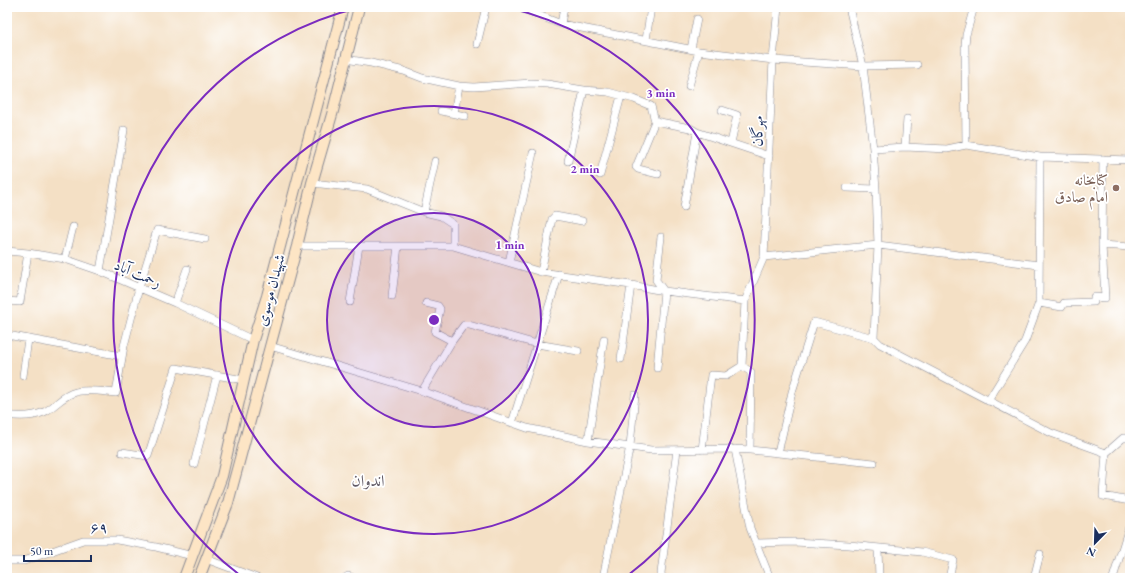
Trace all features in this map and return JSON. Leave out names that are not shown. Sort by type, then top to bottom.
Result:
[{"type":"street","name":"شهیدان موسوی","points":[[184,578],[222,476],[253,340],[267,296],[343,7]]},
{"type":"street","name":"شهیدان موسوی","points":[[199,578],[228,503],[297,246],[312,183],[333,111],[358,7]]},
{"type":"street","points":[[477,44],[486,7]]},
{"type":"street","points":[[518,7],[562,24],[699,51],[773,60],[863,66],[917,65]]},
{"type":"street","points":[[562,24],[564,7]]},
{"type":"street","points":[[646,40],[651,7]]},
{"type":"street","name":"مهرگان","points":[[764,256],[773,60],[778,7]]},
{"type":"street","points":[[849,7],[863,66],[873,149],[878,245],[874,338]]},
{"type":"street","points":[[966,145],[965,45],[974,7]]},
{"type":"street","points":[[691,49],[697,19]]},
{"type":"street","points":[[689,86],[699,51]]},
{"type":"street","points":[[345,59],[371,63],[404,71],[422,78],[460,86],[474,87],[531,83],[608,92],[634,99],[651,106],[655,121],[636,167],[638,169],[658,174]]},
{"type":"street","points":[[454,113],[460,86]]},
{"type":"street","points":[[568,161],[584,90]]},
{"type":"street","points":[[600,175],[621,96]]},
{"type":"street","points":[[722,110],[737,115],[731,143]]},
{"type":"street","points":[[441,111],[465,116]]},
{"type":"street","points":[[906,147],[907,119]]},
{"type":"street","points":[[655,121],[690,128],[697,132],[769,156]]},
{"type":"street","points":[[100,271],[124,130]]},
{"type":"street","points":[[684,208],[697,132]]},
{"type":"street","points":[[873,149],[906,147],[947,149],[966,145],[1040,157],[1130,160]]},
{"type":"street","points":[[509,262],[533,153]]},
{"type":"street","points":[[988,401],[1025,341],[1039,303],[1040,157]]},
{"type":"street","points":[[1039,303],[1062,307],[1064,303],[1094,302],[1094,297],[1105,298],[1102,245],[1103,159]]},
{"type":"street","points":[[424,212],[435,160]]},
{"type":"street","points":[[312,183],[367,189],[424,212],[441,216],[454,224],[453,246]]},
{"type":"street","points":[[847,188],[876,189]]},
{"type":"street","points":[[541,272],[552,219],[555,216],[582,220]]},
{"type":"street","points":[[65,259],[73,227]]},
{"type":"street","points":[[7,415],[23,417],[45,412],[59,400],[76,392],[98,391],[116,393],[122,356],[139,288],[157,230],[205,239]]},
{"type":"street","points":[[657,368],[664,291],[656,280],[661,237]]},
{"type":"street","points":[[742,366],[745,301],[764,256],[878,245],[1039,265]]},
{"type":"street","points":[[1102,245],[1130,247]]},
{"type":"street","points":[[297,246],[453,246],[541,272],[630,284],[664,291],[745,301]]},
{"type":"street","points":[[350,302],[359,246]]},
{"type":"street","points":[[392,296],[398,246]]},
{"type":"street","name":"رحمت آباد","points":[[7,251],[65,259],[100,271],[174,303],[253,340]]},
{"type":"street","points":[[7,302],[20,302],[28,253]]},
{"type":"street","points":[[174,303],[187,269]]},
{"type":"street","points":[[512,423],[559,274]]},
{"type":"street","points":[[621,358],[630,284]]},
{"type":"street","points":[[426,303],[438,306],[440,309],[435,332],[452,341]]},
{"type":"street","points":[[778,453],[792,392],[814,322],[874,338],[880,344],[1051,433],[1106,453]]},
{"type":"street","points":[[422,391],[452,341],[464,325],[469,325],[537,344],[578,351]]},
{"type":"street","points":[[7,335],[122,356]]},
{"type":"street","points":[[23,376],[28,339]]},
{"type":"street","points":[[588,441],[604,339]]},
{"type":"street","points":[[270,346],[422,391],[527,428],[588,441],[652,450],[735,449],[874,463]]},
{"type":"street","points":[[742,366],[751,372],[750,450]]},
{"type":"street","points":[[702,450],[712,375],[726,376],[742,366]]},
{"type":"street","points":[[122,452],[148,456],[176,368],[244,380]]},
{"type":"street","points":[[194,464],[217,375]]},
{"type":"street","points":[[603,578],[630,446],[635,395]]},
{"type":"street","points":[[1130,438],[1123,438],[1106,453],[1103,496],[1130,501]]},
{"type":"street","points":[[735,449],[750,528],[768,573],[768,578]]},
{"type":"street","points":[[662,578],[661,573],[677,450]]},
{"type":"street","points":[[1113,578],[1130,524]]},
{"type":"street","name":"۶۹","points":[[7,561],[24,561],[83,540],[117,540],[193,556]]},
{"type":"street","points":[[756,543],[794,542],[849,545],[922,552],[952,560],[949,578]]},
{"type":"street","points":[[878,548],[879,578]]},
{"type":"street","points":[[1034,578],[1040,554]]},
{"type":"street","points":[[206,559],[257,578]]},
{"type":"street","points":[[345,578],[348,576],[353,578]]},
{"type":"place","name":"کتابخانه امام صادق","points":[[1116,188]]},
{"type":"district","name":"اندوان","points":[[368,480]]}]
